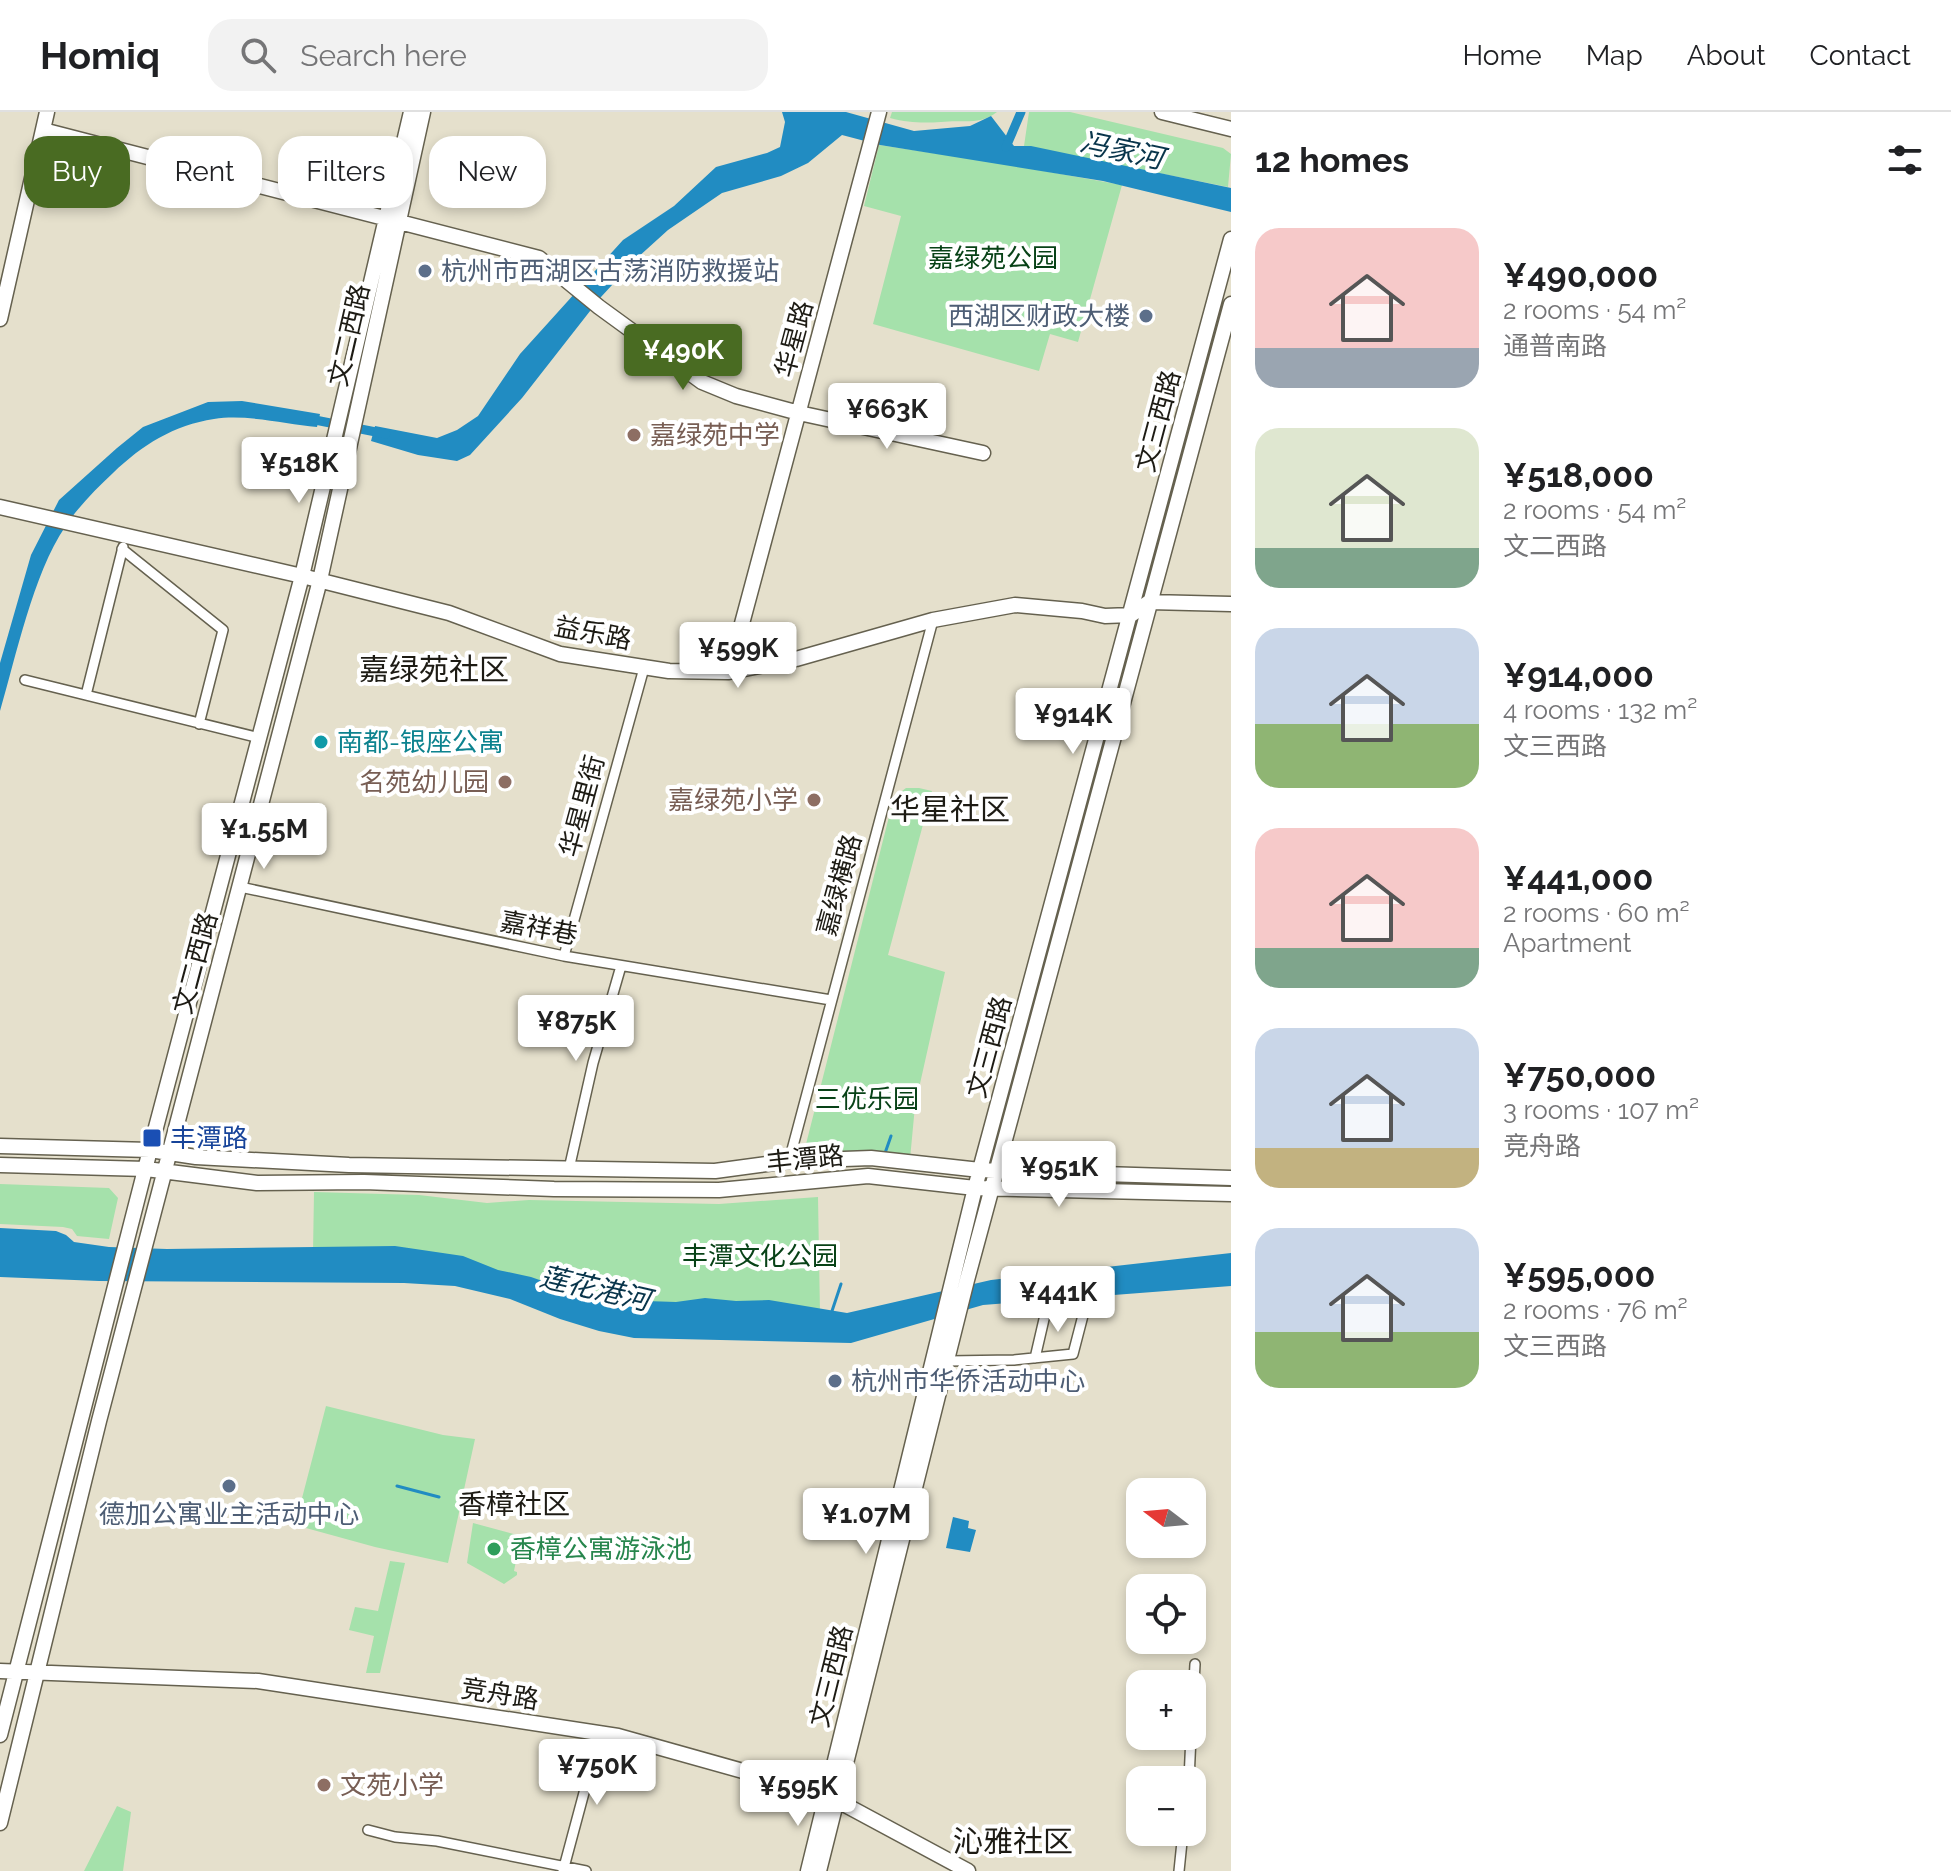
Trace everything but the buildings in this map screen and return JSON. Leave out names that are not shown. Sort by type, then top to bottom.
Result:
[{"type":"main road","points":[[0,319],[5,277],[47,112]]},
{"type":"main road","name":"文二西路","points":[[0,1823],[135,1285],[320,580],[359,398],[411,112]]},
{"type":"main road","name":"文二西路","points":[[0,1735],[8,1671],[115,1286],[302,576],[344,394],[423,112]]},
{"type":"main road","points":[[1162,112],[1231,129]]},
{"type":"main road","name":"华星路","points":[[729,672],[879,114]]},
{"type":"main road","points":[[43,130],[539,258],[599,307],[702,382],[736,396],[799,413],[983,453]]},
{"type":"main road","name":"文三西路","points":[[819,1871],[831,1797],[960,1281],[975,1188],[1231,239]]},
{"type":"main road","name":"文三西路","points":[[960,1281],[997,1170],[1231,304]]},
{"type":"main road","name":"益乐路","points":[[0,507],[78,526],[124,543],[302,576],[449,613],[560,654],[669,671],[729,672],[796,659],[933,620],[1015,605],[1105,616],[1131,615]]},
{"type":"main road","points":[[1131,615],[1149,602],[1231,604]]},
{"type":"main road","name":"丰潭路","points":[[0,1146],[150,1150],[280,1163],[569,1169],[715,1171],[789,1161],[871,1158],[980,1170],[1231,1178]]},
{"type":"main road","name":"丰潭路","points":[[0,1165],[146,1169],[257,1183],[364,1182],[554,1189],[719,1190],[868,1176],[975,1188],[1231,1194]]},
{"type":"main road","name":"文三西路","points":[[808,1871],[831,1797],[948,1361],[949,1327]]},
{"type":"main road","name":"竞舟路","points":[[8,1671],[258,1681],[600,1733],[720,1763],[831,1797],[968,1871]]},
{"type":"street","points":[[86,695],[124,543],[223,630],[199,724]]},
{"type":"street","name":"嘉绿横路","points":[[789,1161],[933,620]]},
{"type":"street","name":"华星里街","points":[[564,956],[644,668]]},
{"type":"street","points":[[25,680],[260,738]]},
{"type":"street","name":"嘉祥巷","points":[[240,887],[564,956],[831,1000]]},
{"type":"street","points":[[569,1169],[593,1063],[621,966]]},
{"type":"street","points":[[948,1361],[1073,1354],[1087,1300]]},
{"type":"street","points":[[1035,1358],[1048,1302]]},
{"type":"street","points":[[1195,1664],[1195,1670]]},
{"type":"street","points":[[563,1869],[600,1733]]},
{"type":"street","points":[[368,1830],[586,1871]]},
{"type":"street","points":[[1179,1871],[1182,1846]]},
{"type":"green space","points":[[892,112],[997,112],[977,121],[910,122],[890,118]]},
{"type":"green space","points":[[1029,112],[1070,112],[1223,148],[1231,154],[1228,187],[1024,146]]},
{"type":"green space","name":"嘉绿苑公园","points":[[879,145],[1122,185],[1078,342],[1050,334],[1039,371],[873,324],[901,216],[864,206]]},
{"type":"green space","name":"三优乐园","points":[[906,788],[932,791],[888,955],[945,972],[915,1106],[910,1159],[804,1152],[894,797]]},
{"type":"green space","points":[[0,1184],[109,1188],[118,1198],[109,1239],[77,1236],[72,1229],[63,1227],[0,1224]]},
{"type":"green space","name":"丰潭文化公园","points":[[314,1192],[419,1195],[487,1203],[529,1200],[719,1204],[818,1197],[820,1313],[633,1308],[313,1253]]},
{"type":"green space","points":[[326,1406],[443,1435],[475,1439],[448,1563],[295,1525]]},
{"type":"green space","name":"香樟公寓游泳池","points":[[473,1523],[521,1536],[514,1571],[517,1575],[504,1584],[467,1563]]},
{"type":"green space","points":[[390,1561],[405,1563],[380,1673],[366,1673],[374,1636],[349,1630],[355,1607],[378,1611]]},
{"type":"green space","points":[[117,1806],[131,1812],[123,1871],[84,1871]]},
{"type":"water","points":[[782,112],[846,112],[914,131],[970,126],[991,116],[1014,146],[1031,146],[1231,188],[1231,212],[1103,181],[880,145],[842,135],[808,163],[781,176],[722,193],[668,230],[601,297],[522,398],[470,455],[457,461],[418,455],[371,441],[375,426],[437,438],[457,430],[478,416],[520,354],[623,240],[674,206],[716,167],[780,147],[785,122]]},
{"type":"water","points":[[242,401],[320,414],[317,427],[253,419],[214,419],[172,431],[124,463],[81,506],[54,546],[26,616],[0,711],[0,663],[31,555],[59,500],[143,427],[208,402]]},
{"type":"water","points":[[0,1228],[56,1231],[74,1242],[109,1247],[395,1246],[463,1256],[498,1270],[592,1294],[646,1301],[676,1302],[705,1298],[769,1300],[847,1313],[991,1280],[1231,1253],[1231,1286],[983,1305],[851,1343],[634,1338],[599,1331],[510,1299],[455,1286],[0,1277]]},
{"type":"water","points":[[953,1517],[969,1521],[968,1528],[976,1530],[970,1552],[946,1548]]},
{"type":"waterway","points":[[1006,147],[1021,112]]},
{"type":"waterway","points":[[310,419],[386,434]]},
{"type":"waterway","points":[[884,1156],[891,1136]]},
{"type":"waterway","points":[[832,1311],[841,1284]]},
{"type":"waterway","points":[[397,1486],[439,1497]]},
{"type":"place","name":"杭州市西湖区古荡消防救援站","points":[[425,271]]},
{"type":"place","name":"西湖区财政大楼","points":[[1146,316]]},
{"type":"place","name":"嘉绿苑中学","points":[[634,435]]},
{"type":"place","name":"南都-银座公寓","points":[[321,742]]},
{"type":"place","name":"名苑幼儿园","points":[[505,782]]},
{"type":"place","name":"嘉绿苑小学","points":[[814,800]]},
{"type":"place","name":"丰潭路","points":[[152,1138]]},
{"type":"place","name":"杭州市华侨活动中心","points":[[835,1381]]},
{"type":"place","name":"德加公寓业主活动中心","points":[[229,1486]]},
{"type":"place","name":"香樟公寓游泳池","points":[[494,1549]]},
{"type":"place","name":"文苑小学","points":[[324,1785]]},
{"type":"district","name":"嘉绿苑社区","points":[[434,670]]},
{"type":"district","name":"华星社区","points":[[950,810]]},
{"type":"district","name":"香樟社区","points":[[514,1504]]},
{"type":"district","name":"沁雅社区","points":[[1013,1842]]},
{"type":"water label","name":"冯家河","points":[[1122,150]]},
{"type":"water label","name":"莲花港河","points":[[595,1288]]}]
